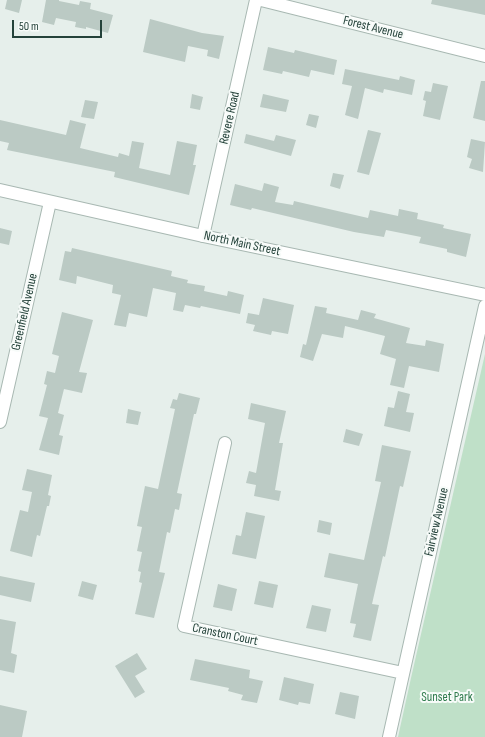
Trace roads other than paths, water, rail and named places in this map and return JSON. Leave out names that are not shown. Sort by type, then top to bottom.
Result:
[{"type":"street","name":"Revere Road","points":[[203,236],[256,0]]},
{"type":"street","name":"Forest Avenue","points":[[261,0],[485,56]]},
{"type":"street","name":"North Main Street","points":[[0,190],[203,236],[485,295]]},
{"type":"street","name":"Greenfield Avenue","points":[[0,422],[2,402],[50,202]]},
{"type":"street","name":"Fairview Avenue","points":[[389,737],[485,306]]},
{"type":"street","name":"Cranston Court","points":[[225,443],[184,626],[403,673]]},
{"type":"park label","name":"Sunset Park","points":[[447,698]]}]
